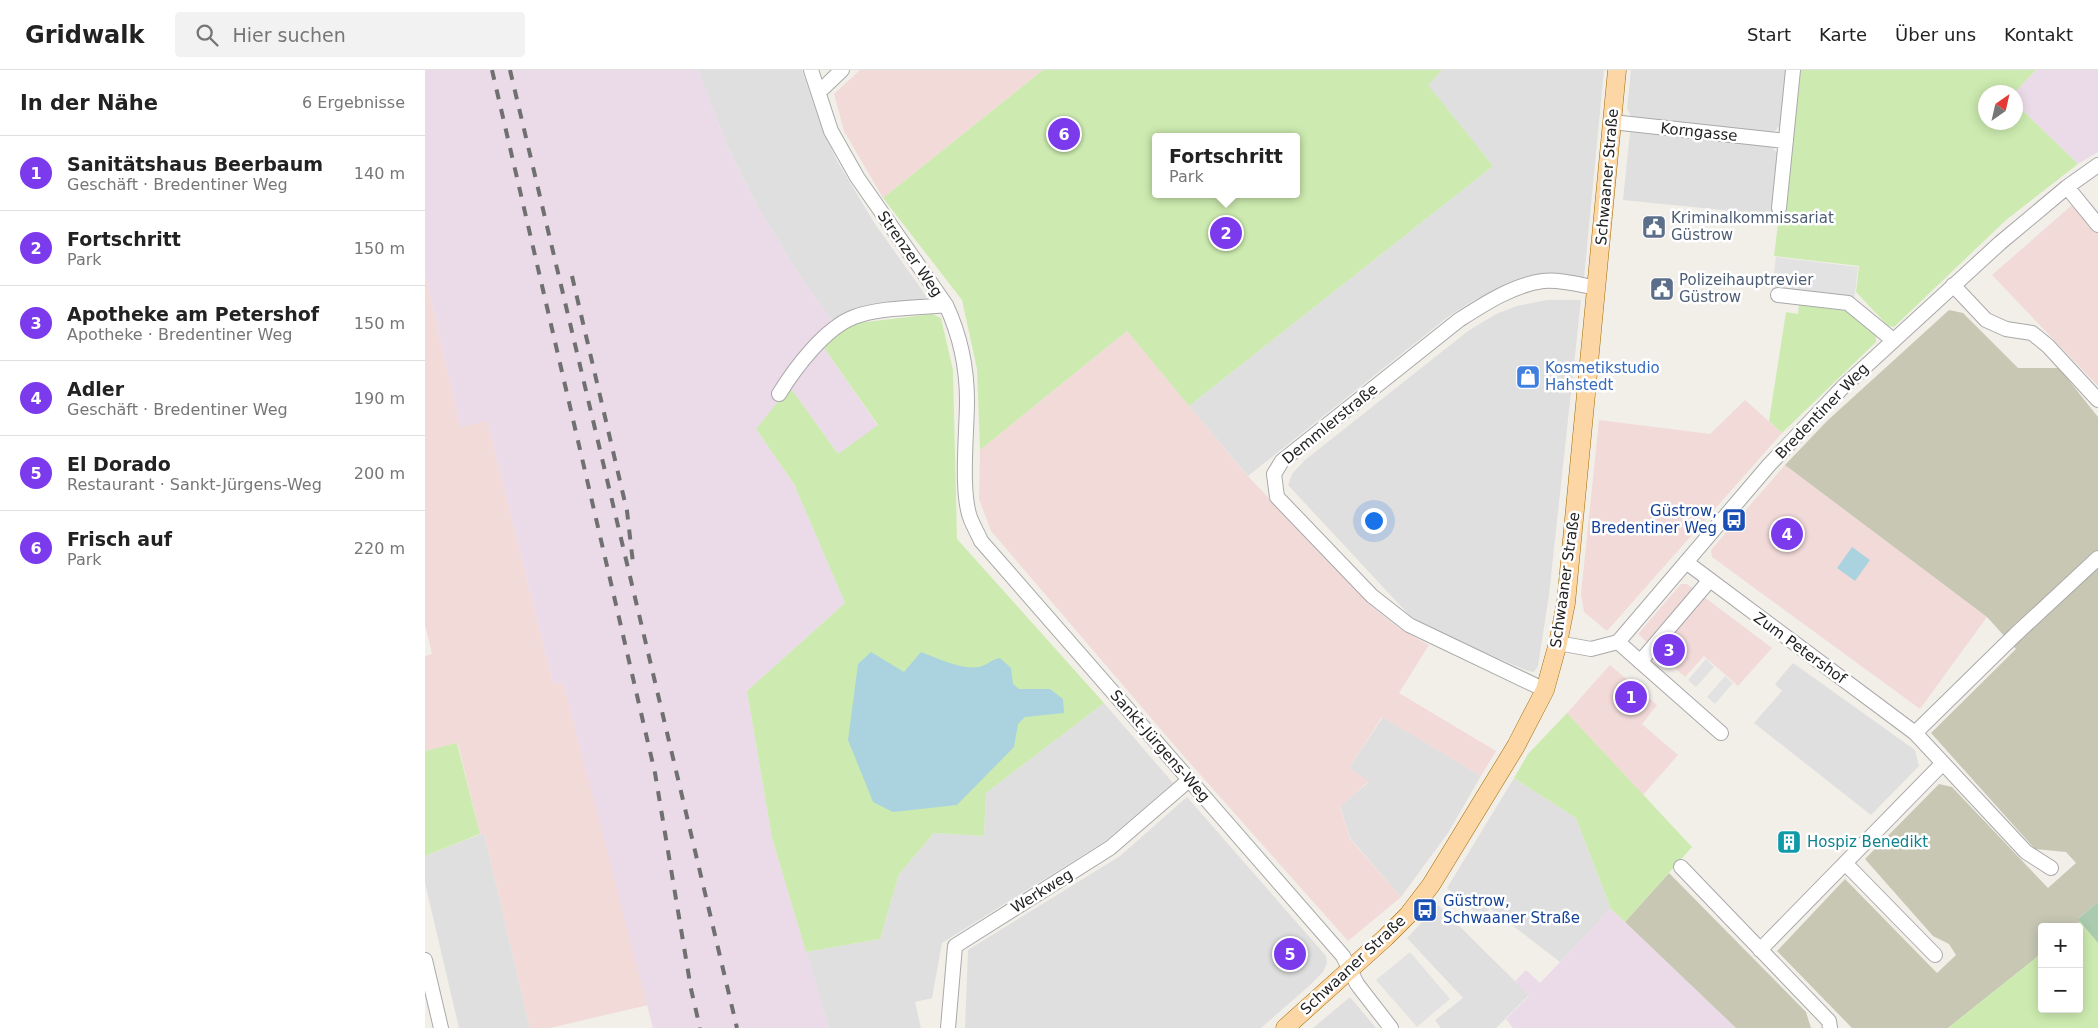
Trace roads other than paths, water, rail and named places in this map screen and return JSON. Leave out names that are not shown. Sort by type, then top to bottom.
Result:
[{"type":"main road","name":"Schwaaner Straße","points":[[1285,1028],[1351,970],[1408,915],[1431,885],[1516,746],[1545,690],[1558,643],[1566,603],[1617,70]]},
{"type":"street","name":"Strenzer Weg","points":[[811,70],[831,131],[857,177],[946,305],[961,345],[967,400],[966,450]]},
{"type":"street","points":[[819,92],[842,70]]},
{"type":"street","points":[[1779,208],[1793,70]]},
{"type":"street","name":"Korngasse","points":[[1612,122],[1786,141]]},
{"type":"street","name":"Bredentiner Weg","points":[[1618,642],[1803,428],[1893,340],[1953,285],[2067,187],[2098,165]]},
{"type":"street","points":[[2067,187],[2098,225]]},
{"type":"street","name":"Demmlerstraße","points":[[1545,690],[1409,625],[1372,596],[1277,497],[1275,474],[1283,461],[1479,306],[1514,290],[1544,281],[1597,288]]},
{"type":"street","points":[[1953,285],[1987,320],[2006,329],[2032,333],[2043,342],[2098,400]]},
{"type":"street","points":[[1778,295],[1848,303],[1893,340]]},
{"type":"street","points":[[779,394],[791,374],[820,341],[854,317],[874,312],[946,305]]},
{"type":"street","name":"Sankt-Jürgens-Weg","points":[[966,450],[966,482],[970,519],[981,540],[1343,956],[1357,984],[1391,1028]]},
{"type":"street","points":[[1915,733],[2015,634],[2098,558]]},
{"type":"street","name":"Zum Petershof","points":[[1686,562],[1915,733],[2026,852],[2051,868]]},
{"type":"street","points":[[1640,662],[1709,581]]},
{"type":"street","points":[[1558,643],[1591,649],[1618,642],[1721,733]]},
{"type":"street","points":[[1760,950],[1942,764]]},
{"type":"street","name":"Werkweg","points":[[948,1028],[955,946],[1110,848],[1189,780]]},
{"type":"street","points":[[1845,863],[1935,955]]},
{"type":"street","points":[[1681,867],[1829,1021],[1830,1028]]},
{"type":"street","points":[[425,960],[441,1028]]},
{"type":"water","points":[[1852,547],[1870,560],[1855,581],[1837,568]]},
{"type":"water","points":[[871,652],[904,672],[921,652],[964,667],[982,666],[1000,658],[1011,668],[1013,684],[1019,689],[1050,689],[1063,699],[1064,713],[1025,717],[1018,724],[1014,747],[957,805],[893,812],[873,802],[848,740],[858,664]]},
{"type":"railway","points":[[492,70],[655,773],[691,989],[700,1028]]},
{"type":"railway","points":[[510,70],[737,1028]]},
{"type":"railway","points":[[572,276],[627,511],[633,563]]},
{"type":"place","name":"Frisch auf","points":[[1064,134]]},
{"type":"place","name":"Kriminalkommissariat Güstrow","points":[[1654,227]]},
{"type":"place","name":"Fortschritt","points":[[1226,233]]},
{"type":"place","name":"Polizeihauptrevier Güstrow","points":[[1662,289]]},
{"type":"place","name":"Kosmetikstudio Hahstedt","points":[[1528,377]]},
{"type":"place","name":"Güstrow, Bredentiner Weg","points":[[1734,520]]},
{"type":"place","name":"Adler","points":[[1787,534]]},
{"type":"place","name":"Apotheke am Petershof","points":[[1669,650]]},
{"type":"place","name":"Sanitätshaus Beerbaum","points":[[1631,697]]},
{"type":"place","name":"Hospiz Benedikt","points":[[1789,842]]},
{"type":"place","name":"Güstrow, Schwaaner Straße","points":[[1425,910]]},
{"type":"place","name":"El Dorado","points":[[1290,954]]}]
